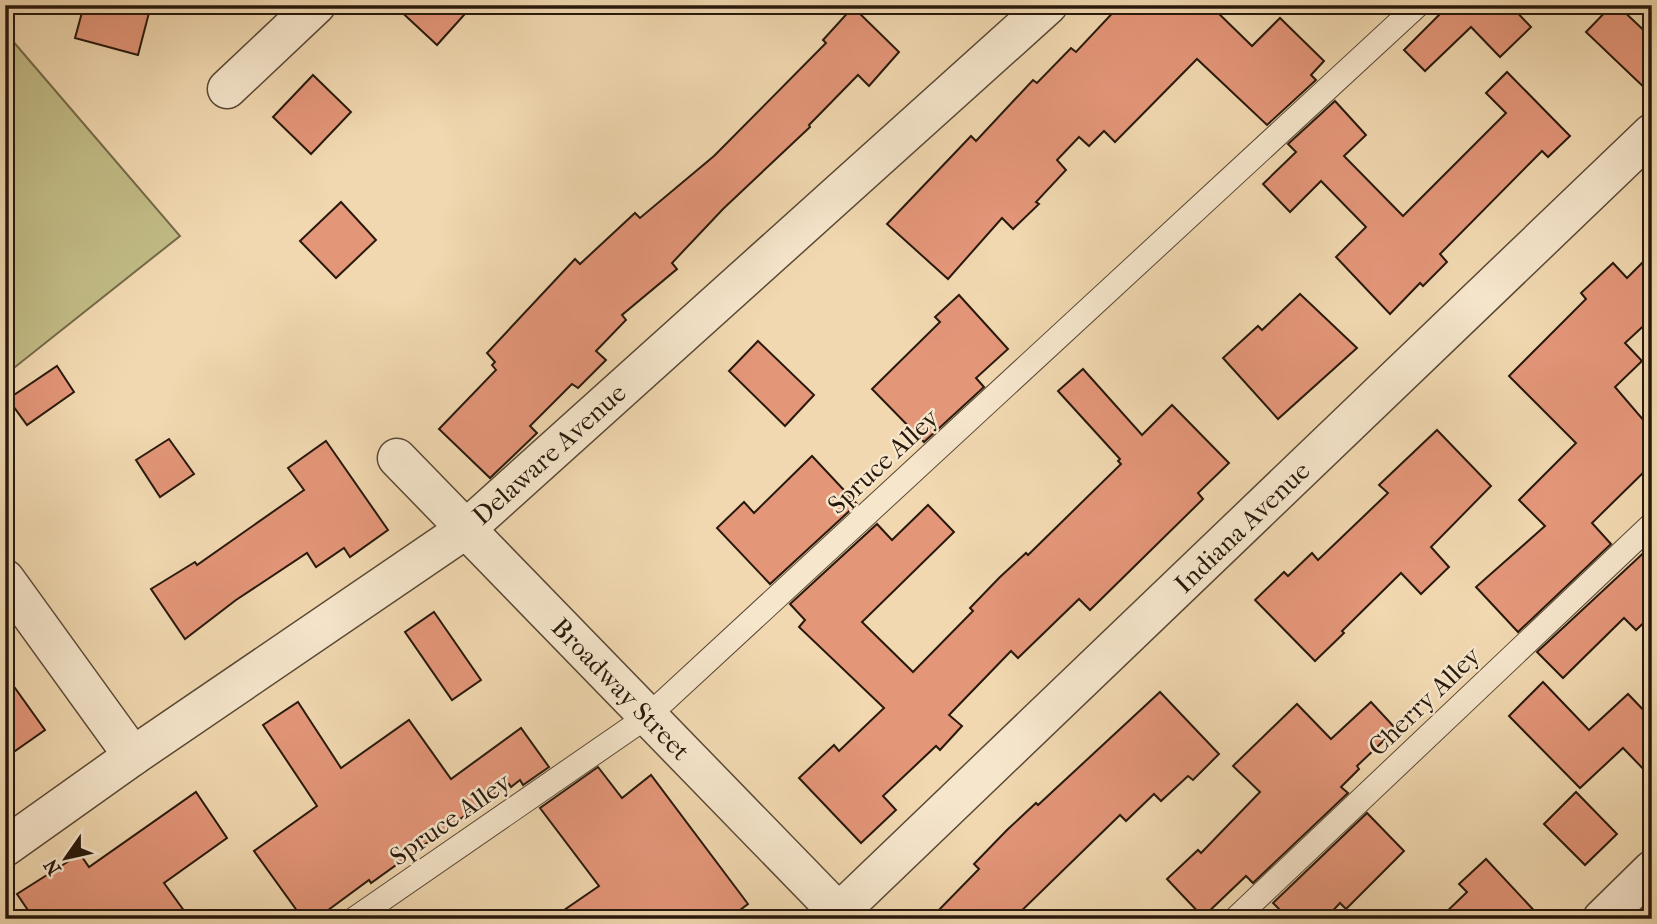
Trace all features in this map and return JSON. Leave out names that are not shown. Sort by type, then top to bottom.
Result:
[{"type":"street","name":"Delaware Avenue","points":[[5,847],[133,756],[466,529],[1048,5]]},
{"type":"street","points":[[228,89],[299,11]]},
{"type":"street","name":"Indiana Avenue","points":[[839,917],[1652,133]]},
{"type":"street","name":"Broadway Street","points":[[397,458],[839,917]]},
{"type":"street","points":[[5,579],[133,756]]},
{"type":"street","points":[[1602,919],[1652,870]]},
{"type":"lane","name":"Spruce Alley","points":[[354,919],[648,716],[1418,5]]},
{"type":"lane","name":"Cherry Alley","points":[[1236,919],[1652,524]]},
{"type":"shaded area","points":[[5,32],[180,236],[5,375]]},
{"type":"building","points":[[84,5],[151,5],[138,55],[75,38]]},
{"type":"building","points":[[394,5],[473,5],[437,45]]},
{"type":"building","points":[[1120,5],[1210,5],[1252,46],[1280,18],[1324,61],[1311,75],[1316,80],[1267,125],[1197,59],[1115,142],[1104,131],[1089,146],[1079,137],[1057,160],[1066,170],[1036,202],[1039,204],[1013,229],[1002,218],[948,279],[887,224],[971,136],[976,141],[1033,80],[1037,83],[1071,48],[1076,52]]},
{"type":"building","points":[[1449,5],[1510,5],[1531,27],[1500,57],[1471,27],[1425,71],[1404,50]]},
{"type":"building","points":[[1612,5],[1617,5],[1652,38],[1652,95],[1586,32]]},
{"type":"building","points":[[853,7],[899,52],[869,86],[858,75],[810,127],[723,209],[672,263],[677,269],[622,315],[626,320],[596,351],[606,360],[578,388],[572,384],[530,426],[537,433],[490,478],[439,429],[496,370],[492,365],[495,362],[487,353],[575,259],[580,264],[635,213],[640,218],[714,156],[826,43],[823,40]]},
{"type":"building","points":[[1507,72],[1570,136],[1548,157],[1542,151],[1440,254],[1447,262],[1423,286],[1420,283],[1390,314],[1336,257],[1366,227],[1321,181],[1290,212],[1263,184],[1296,152],[1288,144],[1335,101],[1366,135],[1344,156],[1403,216],[1506,113],[1486,93]]},
{"type":"building","points":[[313,75],[351,112],[311,154],[273,117]]},
{"type":"building","points":[[341,202],[376,240],[336,278],[300,241]]},
{"type":"building","points":[[1652,253],[1652,318],[1625,343],[1642,361],[1615,387],[1652,430],[1652,464],[1592,523],[1611,544],[1518,632],[1476,587],[1545,526],[1519,500],[1576,443],[1509,376],[1586,299],[1581,293],[1613,263],[1627,278]]},
{"type":"building","points":[[1300,294],[1357,348],[1278,419],[1223,358],[1258,326],[1262,330]]},
{"type":"building","points":[[959,295],[1008,349],[976,378],[984,387],[924,442],[872,389],[940,322],[935,317]]},
{"type":"building","points":[[758,341],[814,395],[785,426],[729,371]]},
{"type":"building","points":[[57,366],[74,392],[27,425],[8,399]]},
{"type":"building","points":[[1083,369],[1142,435],[1172,405],[1229,463],[1198,493],[1203,499],[1090,610],[1079,599],[1018,658],[1011,651],[949,715],[962,726],[940,750],[936,746],[883,796],[896,810],[861,843],[799,778],[834,745],[839,751],[884,708],[799,627],[805,620],[790,604],[877,524],[892,540],[928,505],[954,532],[862,622],[913,672],[973,611],[970,608],[1000,577],[1026,553],[1028,555],[1121,464],[1118,461],[1120,459],[1058,391]]},
{"type":"building","points":[[1437,430],[1491,486],[1431,547],[1449,567],[1421,594],[1401,573],[1315,661],[1255,600],[1284,572],[1288,576],[1312,553],[1318,560],[1388,493],[1379,485]]},
{"type":"building","points":[[169,439],[194,474],[160,497],[136,460]]},
{"type":"building","points":[[326,441],[388,530],[350,557],[344,548],[316,567],[307,553],[236,600],[185,639],[151,589],[195,562],[197,565],[304,490],[288,468]]},
{"type":"building","points":[[812,456],[857,504],[770,584],[717,528],[744,502],[754,513]]},
{"type":"building","points":[[1652,545],[1652,615],[1636,630],[1624,618],[1563,678],[1537,652]]},
{"type":"building","points":[[434,612],[481,680],[452,700],[405,632]]},
{"type":"building","points":[[5,674],[45,730],[5,758]]},
{"type":"building","points":[[1543,682],[1589,730],[1628,694],[1652,719],[1652,778],[1623,748],[1580,788],[1509,716]]},
{"type":"building","points":[[1160,692],[1219,754],[1193,780],[1188,776],[1161,801],[1154,794],[1126,821],[1120,815],[1013,919],[930,919],[979,869],[974,864],[1007,830],[1036,803],[1038,805]]},
{"type":"building","points":[[298,702],[341,768],[409,720],[451,779],[521,728],[549,767],[523,785],[520,780],[511,787],[509,784],[316,919],[303,919],[254,851],[317,806],[263,725]]},
{"type":"building","points":[[1371,702],[1396,729],[1357,766],[1359,769],[1341,787],[1348,793],[1253,883],[1246,876],[1203,917],[1167,879],[1198,850],[1201,853],[1260,792],[1233,766],[1297,704],[1331,739]]},
{"type":"building","points":[[598,767],[622,798],[651,775],[748,904],[728,919],[551,919],[599,886],[540,808]]},
{"type":"building","points":[[196,792],[227,838],[164,883],[190,919],[34,919],[17,894],[80,854],[89,867]]},
{"type":"building","points":[[1576,792],[1617,834],[1585,865],[1544,824]]},
{"type":"building","points":[[1367,813],[1404,851],[1346,909],[1340,903],[1325,919],[1289,919],[1273,903]]},
{"type":"building","points":[[1486,859],[1542,919],[1439,919],[1467,892],[1459,884]]}]
